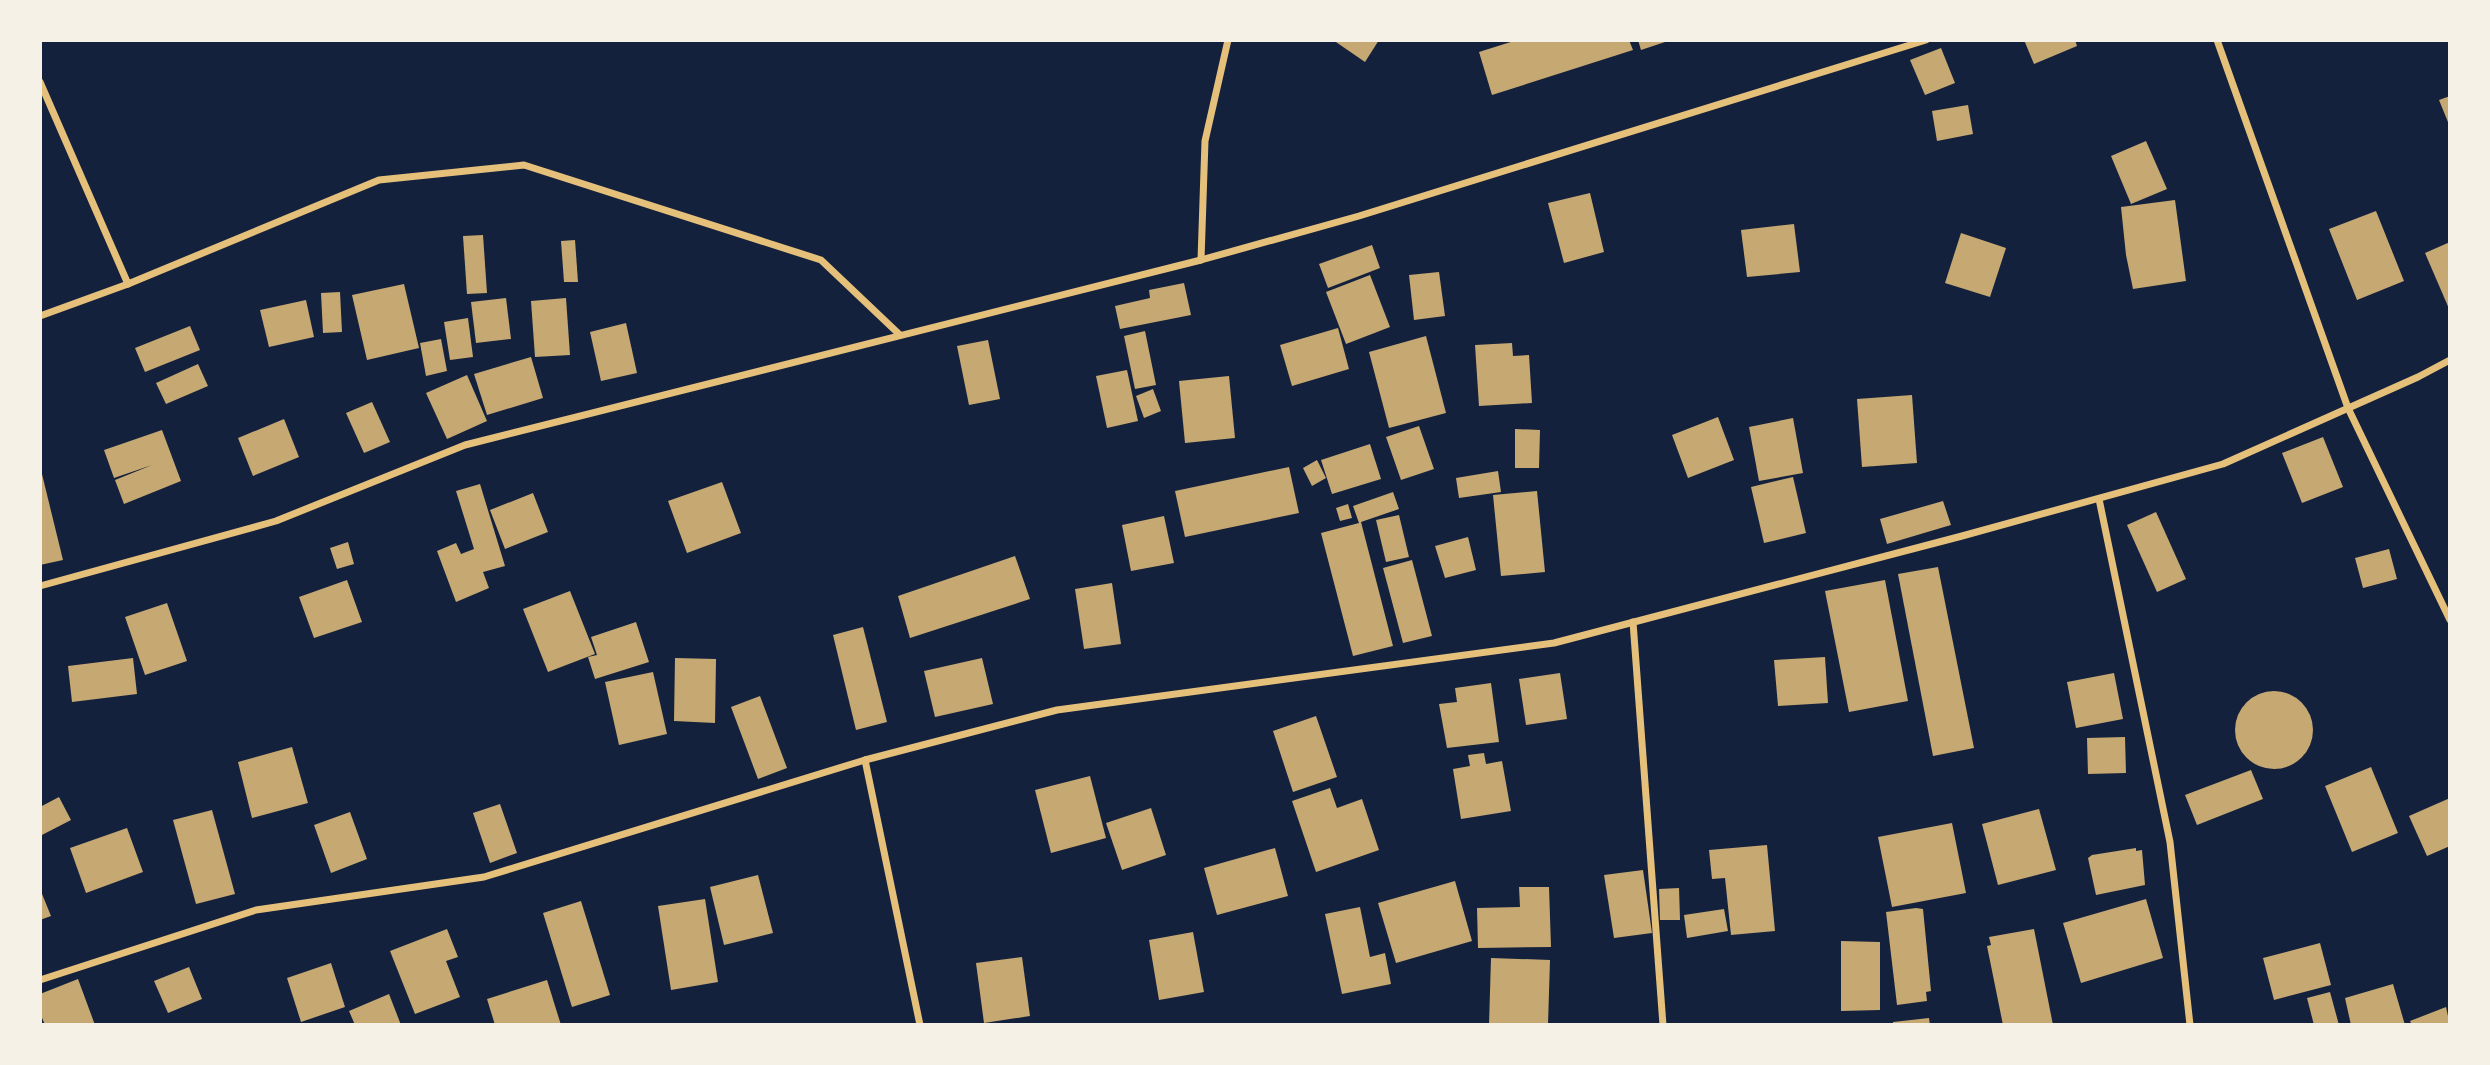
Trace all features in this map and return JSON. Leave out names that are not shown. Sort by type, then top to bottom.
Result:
[{"type":"street","points":[[1201,260],[1205,141],[1228,40]]},
{"type":"street","points":[[40,586],[276,521],[464,445],[1201,260],[1359,216],[1926,40]]},
{"type":"street","points":[[2217,40],[2348,408],[2450,620]]},
{"type":"street","points":[[40,82],[128,284]]},
{"type":"street","points":[[40,316],[128,284],[379,180],[524,165],[821,260],[900,335]]},
{"type":"street","points":[[40,980],[256,910],[484,877],[865,760],[1057,710],[1554,643],[2223,464],[2450,360]]},
{"type":"street","points":[[2099,499],[2171,842],[2190,1025]]},
{"type":"street","points":[[1633,622],[1663,1025]]},
{"type":"street","points":[[865,760],[920,1025]]},
{"type":"building","points":[[1333,40],[1379,40],[1365,62]]},
{"type":"building","points":[[1517,40],[1629,40],[1633,50],[1492,95],[1479,52]]},
{"type":"building","points":[[1638,40],[1668,40],[1668,41],[1641,50]]},
{"type":"building","points":[[2024,40],[2075,40],[2077,46],[2034,64]]},
{"type":"building","points":[[1941,48],[1955,83],[1925,95],[1910,60]]},
{"type":"building","points":[[2450,96],[2450,127],[2439,100]]},
{"type":"building","points":[[1968,105],[1973,134],[1937,141],[1932,111]]},
{"type":"building","points":[[2146,141],[2167,189],[2131,204],[2111,156]]},
{"type":"building","points":[[1590,193],[1604,252],[1564,263],[1548,203]]},
{"type":"building","points":[[2175,200],[2186,281],[2133,289],[2121,207]]},
{"type":"building","points":[[2376,211],[2404,281],[2357,300],[2329,229]]},
{"type":"building","points":[[1794,224],[1800,272],[1747,277],[1741,230]]},
{"type":"building","points":[[1961,233],[2006,248],[1990,297],[1945,283]]},
{"type":"building","points":[[483,235],[487,293],[467,294],[463,236]]},
{"type":"building","points":[[575,240],[578,282],[564,282],[561,241]]},
{"type":"building","points":[[2450,242],[2450,311],[2425,253]]},
{"type":"building","points":[[1372,245],[1380,268],[1328,288],[1319,264]]},
{"type":"building","points":[[1439,272],[1445,316],[1414,320],[1409,275]]},
{"type":"building","points":[[1370,275],[1390,327],[1346,344],[1326,292]]},
{"type":"building","points":[[1184,283],[1191,315],[1120,329],[1115,306],[1150,298],[1149,290]]},
{"type":"building","points":[[404,284],[419,348],[367,360],[352,295]]},
{"type":"building","points":[[340,292],[342,332],[323,333],[321,293]]},
{"type":"building","points":[[506,298],[511,339],[476,343],[471,302]]},
{"type":"building","points":[[566,298],[570,355],[535,357],[531,301]]},
{"type":"building","points":[[306,300],[314,337],[269,347],[260,310]]},
{"type":"building","points":[[468,318],[473,357],[450,360],[444,322]]},
{"type":"building","points":[[626,323],[637,373],[601,381],[590,332]]},
{"type":"building","points":[[190,326],[200,350],[145,372],[135,348]]},
{"type":"building","points":[[1338,328],[1349,369],[1292,386],[1280,345]]},
{"type":"building","points":[[1145,331],[1156,385],[1135,389],[1124,336]]},
{"type":"building","points":[[1426,336],[1446,413],[1389,428],[1369,352]]},
{"type":"building","points":[[441,339],[447,371],[426,376],[420,343]]},
{"type":"building","points":[[988,340],[1000,399],[969,405],[957,346]]},
{"type":"building","points":[[1512,343],[1513,356],[1529,355],[1532,403],[1479,406],[1475,345]]},
{"type":"building","points":[[531,357],[543,398],[487,415],[474,374]]},
{"type":"building","points":[[198,364],[208,386],[166,404],[156,383]]},
{"type":"building","points":[[1127,370],[1138,421],[1107,428],[1096,376]]},
{"type":"building","points":[[467,375],[487,421],[447,439],[426,393]]},
{"type":"building","points":[[1229,376],[1235,438],[1185,443],[1179,381]]},
{"type":"building","points":[[1153,389],[1161,411],[1144,418],[1136,396]]},
{"type":"building","points":[[1912,395],[1917,463],[1862,467],[1857,399]]},
{"type":"building","points":[[372,402],[390,442],[364,453],[346,413]]},
{"type":"building","points":[[1718,417],[1734,460],[1688,478],[1672,435]]},
{"type":"building","points":[[1793,418],[1803,473],[1759,481],[1749,427]]},
{"type":"building","points":[[284,419],[299,457],[253,476],[238,438]]},
{"type":"building","points":[[1419,426],[1434,469],[1401,480],[1386,437]]},
{"type":"building","points":[[1515,429],[1540,430],[1539,468],[1515,468]]},
{"type":"building","points":[[162,430],[181,481],[124,504],[115,480],[152,465],[114,478],[104,450]]},
{"type":"building","points":[[2323,437],[2343,487],[2302,503],[2282,453]]},
{"type":"building","points":[[1370,444],[1381,479],[1332,494],[1321,460]]},
{"type":"building","points":[[1317,460],[1326,478],[1312,486],[1303,468]]},
{"type":"building","points":[[40,466],[63,560],[40,565]]},
{"type":"building","points":[[1289,467],[1299,513],[1185,537],[1175,491]]},
{"type":"building","points":[[1498,471],[1501,492],[1459,498],[1456,478]]},
{"type":"building","points":[[1793,477],[1806,533],[1764,543],[1751,487]]},
{"type":"building","points":[[722,482],[741,533],[687,553],[668,501]]},
{"type":"building","points":[[480,484],[505,566],[483,572],[489,588],[456,602],[437,551],[456,543],[461,554],[474,549],[456,491]]},
{"type":"building","points":[[1537,491],[1545,572],[1501,576],[1493,495]]},
{"type":"building","points":[[1393,492],[1399,509],[1361,522],[1393,646],[1353,656],[1321,533],[1359,523],[1353,506]]},
{"type":"building","points":[[533,493],[548,532],[505,549],[490,510]]},
{"type":"building","points":[[1943,501],[1951,525],[1887,544],[1880,519]]},
{"type":"building","points":[[1348,504],[1352,518],[1340,521],[1336,508]]},
{"type":"building","points":[[2156,512],[2186,579],[2157,592],[2127,525]]},
{"type":"building","points":[[1399,515],[1409,557],[1386,562],[1376,520]]},
{"type":"building","points":[[1164,516],[1174,563],[1131,571],[1122,525]]},
{"type":"building","points":[[1468,537],[1476,570],[1445,578],[1435,546]]},
{"type":"building","points":[[348,542],[354,564],[337,569],[330,548]]},
{"type":"building","points":[[2389,549],[2397,579],[2363,588],[2355,558]]},
{"type":"building","points":[[1015,556],[1030,599],[910,638],[898,596]]},
{"type":"building","points":[[1412,560],[1432,636],[1403,643],[1383,568]]},
{"type":"building","points":[[1938,567],[1974,748],[1933,756],[1898,574]]},
{"type":"building","points":[[347,580],[362,622],[314,638],[299,597]]},
{"type":"building","points":[[1885,580],[1908,701],[1849,712],[1825,591]]},
{"type":"building","points":[[1112,583],[1121,644],[1084,649],[1075,589]]},
{"type":"building","points":[[570,591],[595,654],[548,672],[523,609]]},
{"type":"building","points":[[167,603],[187,661],[145,675],[125,617]]},
{"type":"building","points":[[636,622],[649,662],[595,679],[588,657],[597,655],[591,637]]},
{"type":"building","points":[[863,627],[887,722],[856,730],[833,635]]},
{"type":"building","points":[[1825,657],[1828,703],[1778,706],[1774,660]]},
{"type":"building","points":[[133,658],[137,694],[72,702],[68,666]]},
{"type":"building","points":[[675,658],[716,659],[715,723],[674,721]]},
{"type":"building","points":[[982,658],[993,704],[935,717],[924,671]]},
{"type":"building","points":[[653,672],[667,734],[619,745],[605,682]]},
{"type":"building","points":[[1560,673],[1567,719],[1526,725],[1519,679]]},
{"type":"building","points":[[2114,673],[2123,719],[2076,728],[2067,682]]},
{"type":"building","points":[[1491,683],[1499,742],[1447,748],[1439,704],[1457,702],[1455,688]]},
{"type":"building","points":[[2274,691],[2289,694],[2302,702],[2310,715],[2313,730],[2310,745],[2302,758],[2289,766],[2274,769],[2259,766],[2246,758],[2238,745],[2235,730],[2238,715],[2246,702],[2259,694]]},
{"type":"building","points":[[760,696],[787,768],[758,779],[731,707]]},
{"type":"building","points":[[1316,716],[1337,777],[1293,792],[1273,731]]},
{"type":"building","points":[[2125,737],[2126,773],[2088,774],[2087,738]]},
{"type":"building","points":[[292,747],[308,803],[252,818],[238,762]]},
{"type":"building","points":[[1484,753],[1486,764],[1502,761],[1511,811],[1461,819],[1453,769],[1470,766],[1468,755]]},
{"type":"building","points":[[2371,767],[2398,833],[2352,852],[2325,786]]},
{"type":"building","points":[[2251,770],[2263,799],[2197,825],[2185,795]]},
{"type":"building","points":[[1090,776],[1106,838],[1051,853],[1035,790]]},
{"type":"building","points":[[1330,788],[1337,808],[1362,799],[1379,850],[1316,872],[1292,801]]},
{"type":"building","points":[[59,797],[71,820],[40,836],[40,807]]},
{"type":"building","points":[[2450,798],[2450,846],[2427,856],[2409,816]]},
{"type":"building","points":[[500,804],[517,853],[490,863],[473,813]]},
{"type":"building","points":[[1151,808],[1166,855],[1122,870],[1106,823]]},
{"type":"building","points":[[2039,809],[2056,870],[1998,885],[1982,824]]},
{"type":"building","points":[[212,810],[235,894],[196,904],[173,820]]},
{"type":"building","points":[[350,812],[367,859],[331,873],[314,825]]},
{"type":"building","points":[[1952,823],[1966,893],[1892,907],[1878,837]]},
{"type":"building","points":[[127,828],[143,872],[86,893],[70,848]]},
{"type":"building","points":[[1767,845],[1775,931],[1731,935],[1725,878],[1712,879],[1709,850]]},
{"type":"building","points":[[1275,848],[1288,896],[1217,915],[1204,868]]},
{"type":"building","points":[[2136,848],[2136,851],[2142,850],[2145,885],[2096,895],[2088,858],[2092,855]]},
{"type":"building","points":[[1643,870],[1652,933],[1614,938],[1604,875]]},
{"type":"building","points":[[758,875],[773,933],[724,945],[710,887]]},
{"type":"building","points":[[1455,881],[1472,941],[1396,963],[1378,903]]},
{"type":"building","points":[[1519,887],[1549,887],[1551,947],[1478,948],[1477,908],[1520,907]]},
{"type":"building","points":[[1679,888],[1680,920],[1660,920],[1659,889]]},
{"type":"building","points":[[40,889],[51,916],[40,920]]},
{"type":"building","points":[[705,899],[718,982],[671,990],[658,906]]},
{"type":"building","points":[[2146,899],[2163,958],[2081,983],[2063,923]]},
{"type":"building","points":[[581,901],[610,995],[572,1007],[543,913]]},
{"type":"building","points":[[1360,907],[1370,957],[1385,953],[1391,984],[1342,994],[1325,914]]},
{"type":"building","points":[[1724,909],[1728,931],[1687,938],[1684,915]]},
{"type":"building","points":[[1923,909],[1931,991],[1926,992],[1927,1001],[1897,1005],[1886,912]]},
{"type":"building","points":[[447,929],[458,957],[446,961],[460,997],[415,1014],[390,951]]},
{"type":"building","points":[[2034,929],[2053,1025],[2003,1025],[1987,946],[1991,945],[1989,937]]},
{"type":"building","points":[[1193,932],[1204,992],[1159,1000],[1149,940]]},
{"type":"building","points":[[1841,941],[1880,942],[1880,1010],[1841,1011]]},
{"type":"building","points":[[2320,943],[2331,985],[2274,1000],[2263,958]]},
{"type":"building","points":[[1022,957],[1030,1016],[984,1023],[976,963]]},
{"type":"building","points":[[1491,958],[1550,960],[1548,1025],[1489,1025]]},
{"type":"building","points":[[331,963],[345,1007],[301,1022],[287,978]]},
{"type":"building","points":[[189,967],[202,999],[168,1013],[154,981]]},
{"type":"building","points":[[78,979],[95,1025],[45,1025],[40,1013],[40,994]]},
{"type":"building","points":[[547,980],[561,1025],[495,1025],[487,999]]},
{"type":"building","points":[[2393,984],[2405,1025],[2351,1025],[2345,998]]},
{"type":"building","points":[[2330,992],[2339,1025],[2314,1025],[2307,998]]},
{"type":"building","points":[[389,994],[401,1025],[355,1025],[349,1011]]},
{"type":"building","points":[[2446,1007],[2450,1025],[2412,1025],[2410,1021]]},
{"type":"building","points":[[1929,1018],[1930,1025],[1893,1025],[1893,1022]]}]
